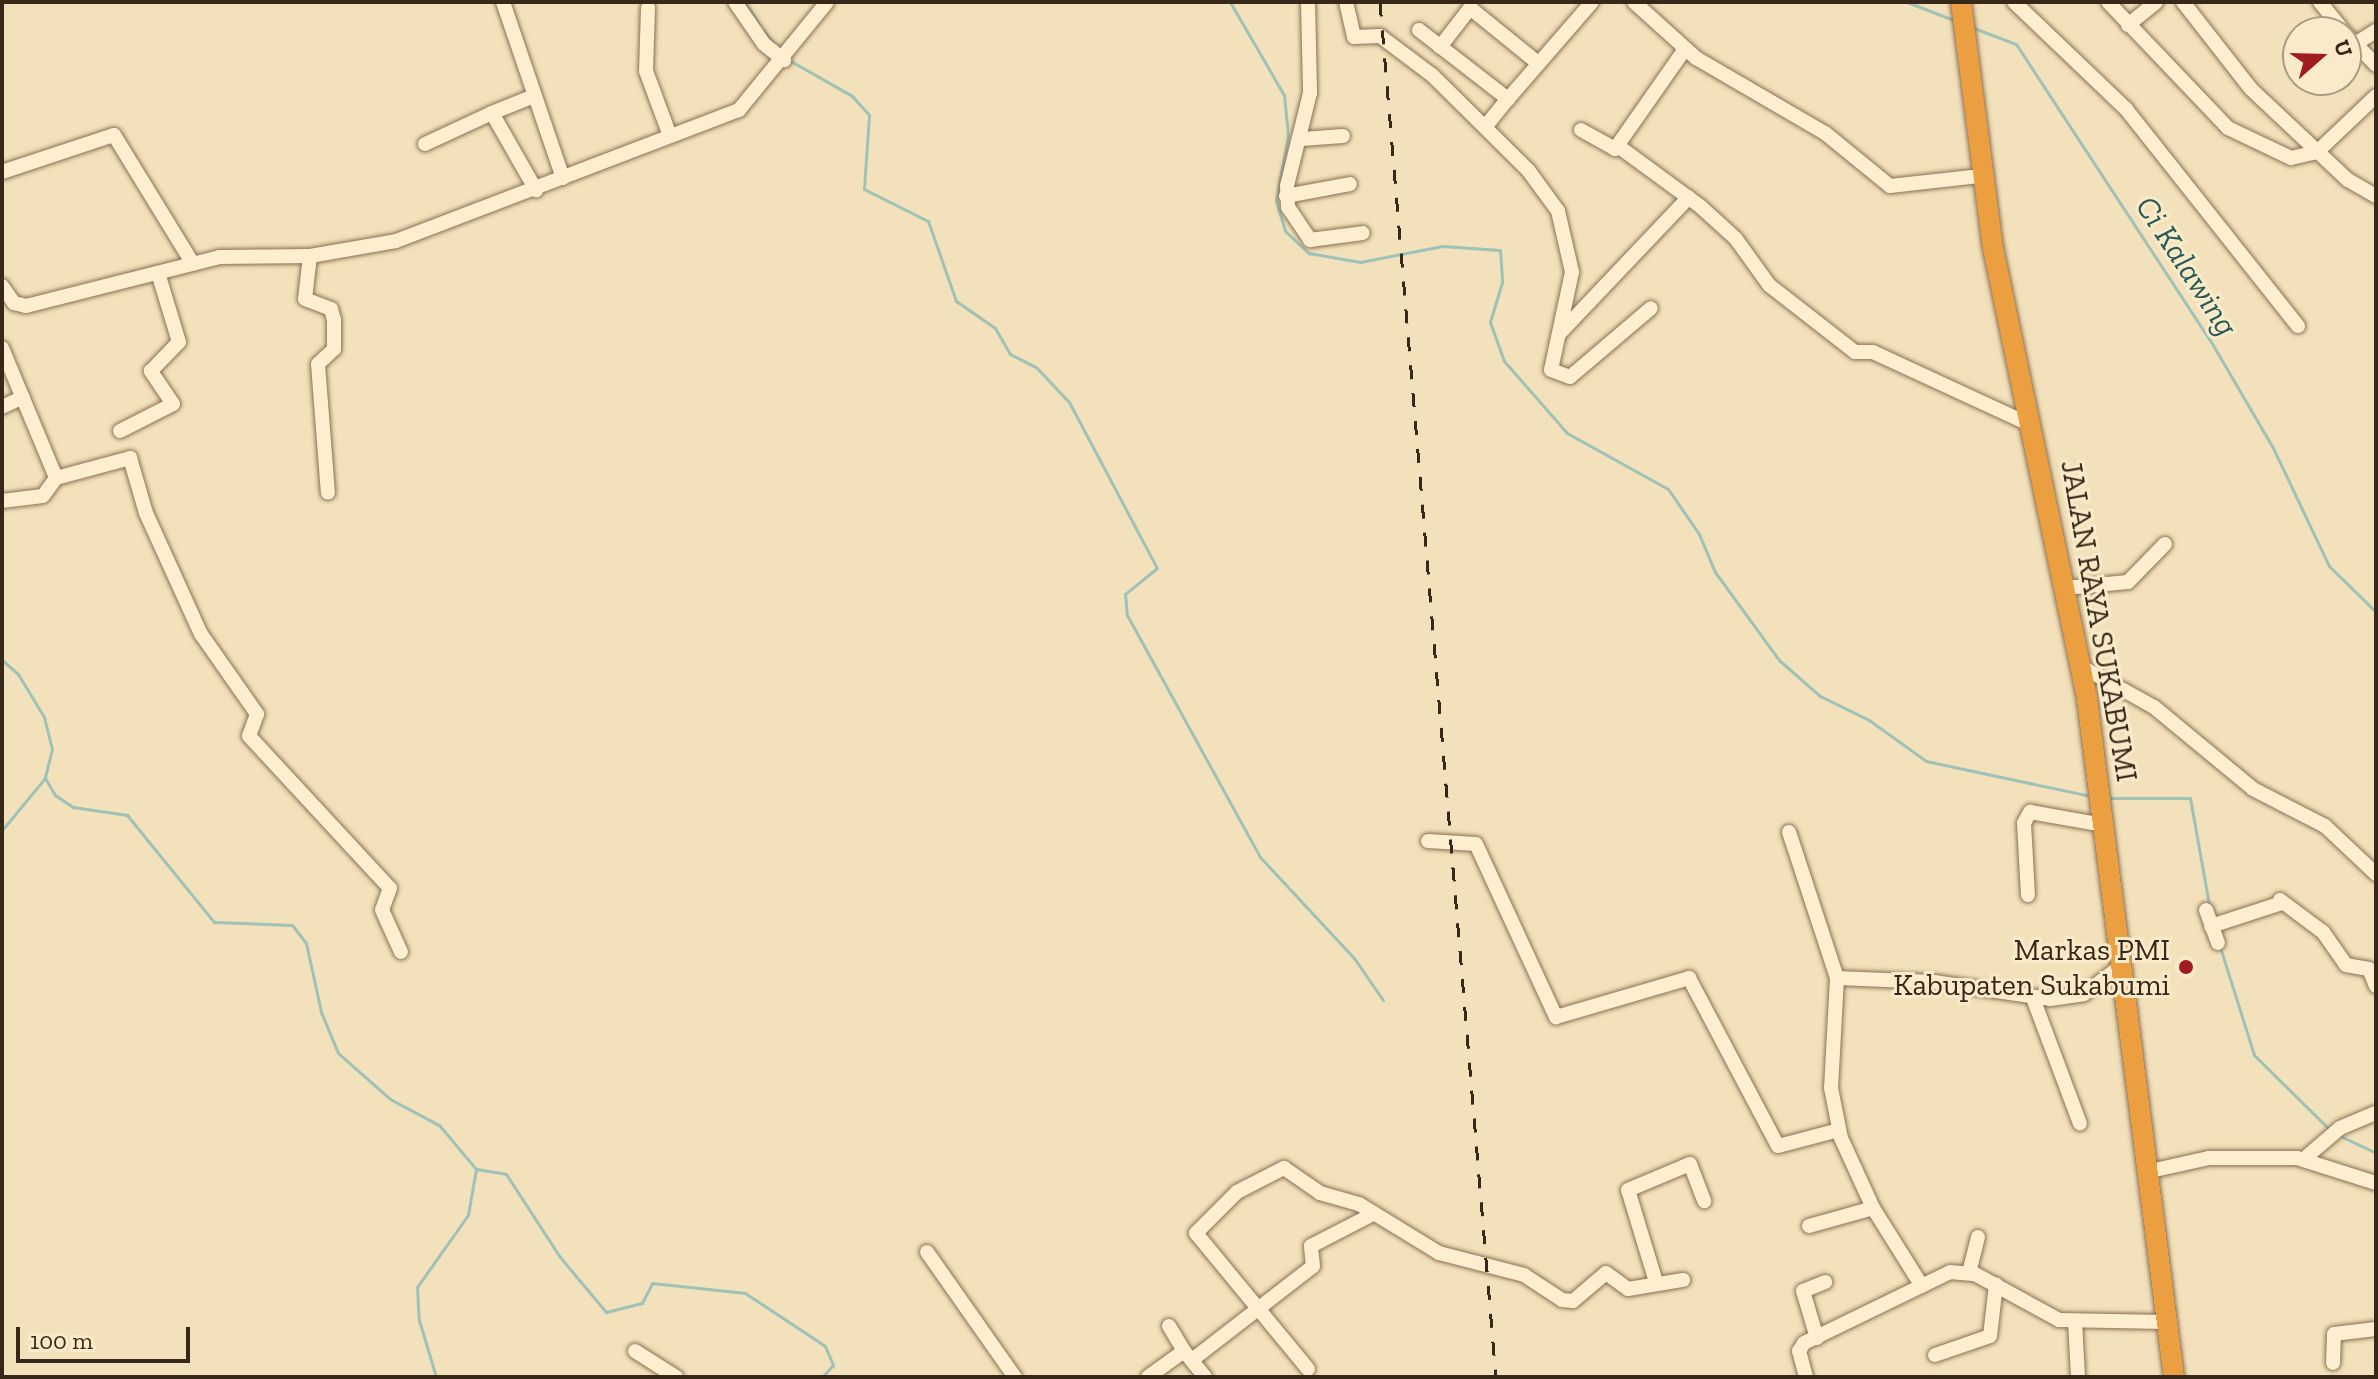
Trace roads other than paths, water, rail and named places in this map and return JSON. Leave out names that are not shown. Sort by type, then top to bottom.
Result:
[{"type":"highway","name":"JALAN RAYA SUKABUMI","points":[[1961,2],[1981,176],[2082,667],[2174,1377]]},
{"type":"street","points":[[503,2],[563,178]]},
{"type":"street","points":[[735,2],[764,44],[785,58]]},
{"type":"street","points":[[2,286],[8,307],[33,305],[159,276],[229,255],[310,256],[385,244],[536,190],[743,108],[827,2]]},
{"type":"street","points":[[1308,2],[1311,80],[1302,139],[1286,196],[1292,220],[1310,240],[1363,233]]},
{"type":"street","points":[[1346,2],[1354,37],[1380,36],[1432,75],[1538,182],[1567,232],[1572,272],[1549,365],[1567,379],[1651,308]]},
{"type":"street","points":[[1485,127],[1592,2]]},
{"type":"street","points":[[1634,2],[1685,49],[1825,133],[1890,186],[1981,176]]},
{"type":"street","points":[[2014,2],[2126,109],[2298,326]]},
{"type":"street","points":[[2108,2],[2235,133],[2291,158],[2317,152],[2376,96]]},
{"type":"street","points":[[2128,25],[2156,2]]},
{"type":"street","points":[[2183,2],[2251,89],[2317,152],[2376,196]]},
{"type":"street","points":[[1440,47],[1467,5],[1538,63]]},
{"type":"street","points":[[648,8],[646,71],[670,136]]},
{"type":"street","points":[[1419,30],[1508,99]]},
{"type":"street","points":[[1581,130],[1610,149],[1618,146],[1685,49]]},
{"type":"street","points":[[425,144],[534,96]]},
{"type":"street","points":[[492,113],[536,190]]},
{"type":"street","points":[[2,172],[111,134],[193,264]]},
{"type":"street","points":[[1302,139],[1343,136]]},
{"type":"street","points":[[1618,146],[1689,197],[1736,239],[1769,285],[1858,354],[1873,352],[2033,426]]},
{"type":"street","points":[[1286,196],[1350,184]]},
{"type":"street","points":[[1558,335],[1689,197]]},
{"type":"street","points":[[310,256],[305,299],[331,309],[334,320],[334,349],[318,364],[328,493]]},
{"type":"street","points":[[120,431],[173,404],[151,371],[179,342],[159,276]]},
{"type":"street","points":[[2,348],[56,478]]},
{"type":"street","points":[[2,407],[23,397]]},
{"type":"street","points":[[2,501],[43,496],[56,478],[130,458],[146,513],[201,634],[257,714],[249,736],[390,888],[382,910],[401,952]]},
{"type":"street","points":[[2065,588],[2128,582],[2165,544]]},
{"type":"street","points":[[2082,667],[2154,707],[2253,789],[2319,821],[2376,874]]},
{"type":"street","points":[[2028,895],[2024,823],[2030,812],[2103,820]]},
{"type":"street","points":[[1789,832],[1837,978],[1831,1059],[1839,1130],[1873,1208],[1922,1286]]},
{"type":"street","points":[[1428,841],[1476,844],[1556,1017],[1689,978],[1778,1146],[1839,1130]]},
{"type":"street","points":[[2211,926],[2281,902],[2323,932],[2346,965],[2369,969],[2376,986]]},
{"type":"street","points":[[2206,910],[2218,943]]},
{"type":"street","points":[[1837,978],[1972,986],[2033,998],[2084,994],[2121,966]]},
{"type":"street","points":[[2033,998],[2080,1124]]},
{"type":"street","points":[[2305,1158],[2340,1128],[2376,1113]]},
{"type":"street","points":[[2146,1172],[2209,1158],[2305,1158],[2376,1183]]},
{"type":"street","points":[[1656,1282],[1628,1190],[1690,1164],[1704,1201]]},
{"type":"street","points":[[1308,1369],[1254,1309],[1196,1233],[1237,1192],[1289,1169],[1320,1193],[1373,1214],[1439,1253],[1524,1275],[1569,1302],[1606,1273],[1623,1289],[1683,1280]]},
{"type":"street","points":[[1809,1226],[1873,1208]]},
{"type":"street","points":[[1148,1377],[1188,1356],[1313,1266],[1311,1246],[1373,1214]]},
{"type":"street","points":[[1969,1273],[1978,1237]]},
{"type":"street","points":[[927,1252],[1015,1377]]},
{"type":"street","points":[[1806,1377],[1800,1347],[1950,1272],[1969,1273],[1996,1284],[2055,1319],[2165,1322]]},
{"type":"street","points":[[1817,1338],[1802,1294],[1825,1282]]},
{"type":"street","points":[[1935,1355],[1990,1336],[1996,1284]]},
{"type":"street","points":[[2075,1321],[2078,1377]]},
{"type":"street","points":[[1169,1326],[1205,1377]]},
{"type":"street","points":[[2333,1363],[2334,1334],[2376,1329]]},
{"type":"street","points":[[635,1351],[676,1377]]},
{"type":"waterway","points":[[745,2],[759,24]]},
{"type":"waterway","points":[[1230,2],[1284,95],[1288,136],[1276,201],[1285,231],[1309,253],[1360,262],[1442,246],[1500,250],[1502,282],[1490,322],[1504,361],[1567,433],[1668,489],[1699,534],[1715,572],[1779,660],[1820,696],[1869,720],[1926,761],[2091,796]]},
{"type":"waterway","name":"Ci Kalawing","points":[[1907,2],[1956,21]]},
{"type":"waterway","name":"Ci Kalawing","points":[[1974,28],[2016,44],[2210,340],[2273,448],[2329,566],[2376,612]]},
{"type":"waterway","points":[[763,30],[773,43]]},
{"type":"waterway","points":[[789,60],[852,96],[869,115],[864,189],[928,221],[956,301],[995,328],[1010,354],[1036,367],[1069,402],[1157,568],[1125,594],[1127,615],[1260,857],[1354,958],[1383,1000]]},
{"type":"waterway","points":[[2,660],[18,674],[44,717],[52,749],[45,778],[55,795],[73,807],[127,815],[214,922],[292,925],[306,943],[321,1012],[338,1053],[390,1099],[439,1125],[476,1169],[468,1215],[417,1287],[419,1320],[436,1377]]},
{"type":"waterway","points":[[2,830],[45,778]]},
{"type":"waterway","points":[[2107,798],[2190,798],[2209,905]]},
{"type":"waterway","points":[[2220,947],[2254,1055],[2330,1130]]},
{"type":"waterway","points":[[2340,1136],[2376,1153]]},
{"type":"waterway","points":[[476,1169],[506,1174],[560,1257],[606,1312],[642,1303],[652,1283],[745,1293],[825,1346],[833,1365],[822,1377]]},
{"type":"railway","points":[[1380,2],[1496,1377]]},
{"type":"place","name":"Markas PMI Kabupaten Sukabumi","points":[[2186,967]]}]
